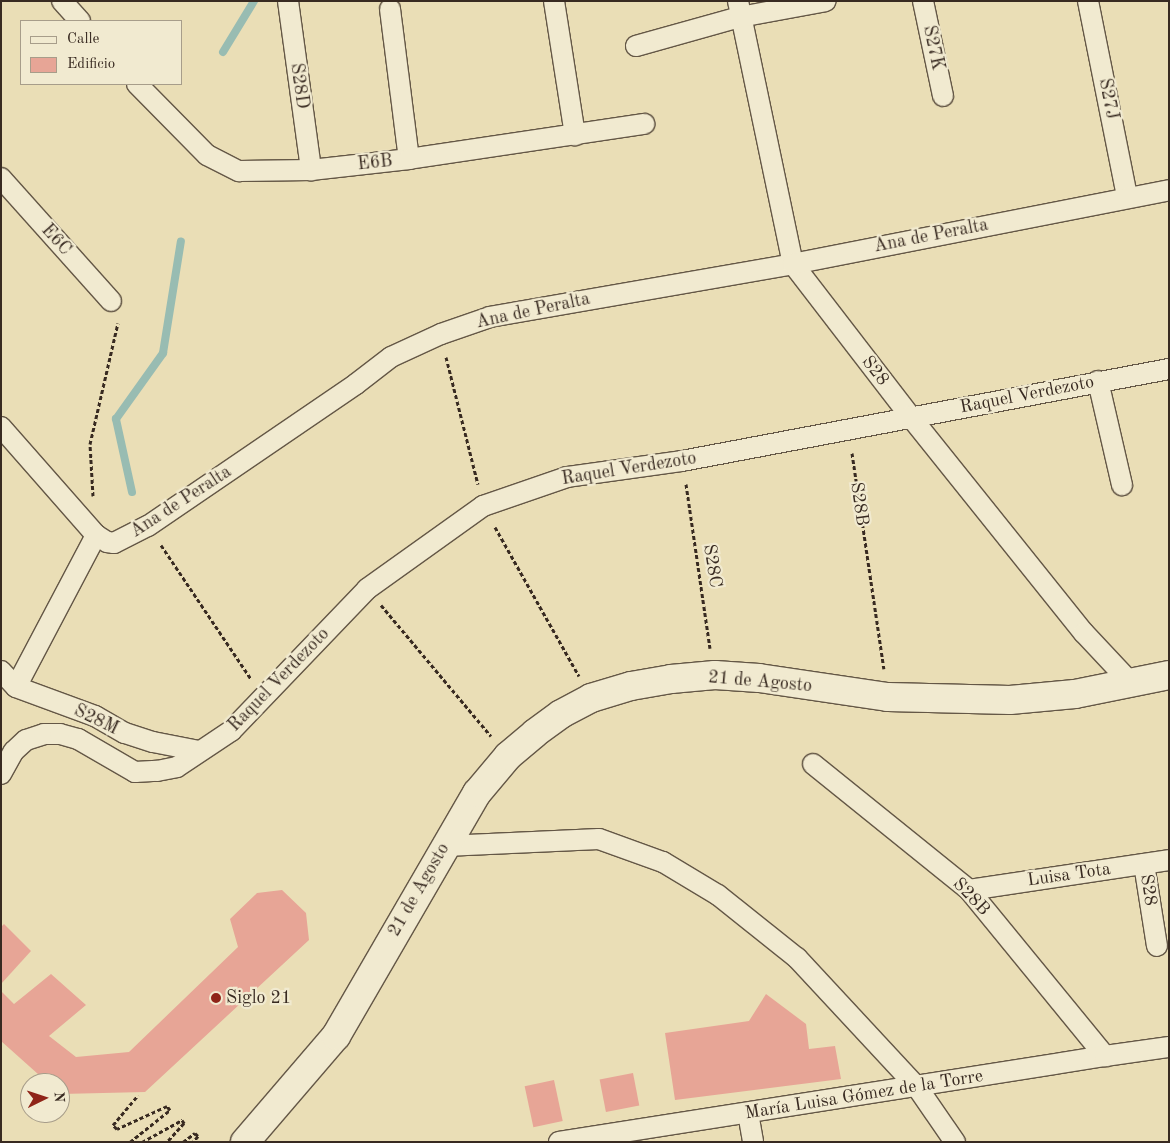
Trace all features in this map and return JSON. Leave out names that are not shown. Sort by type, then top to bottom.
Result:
[{"type":"street","points":[[62,1],[79,20]]},
{"type":"street","name":"S28D","points":[[288,1],[311,170]]},
{"type":"street","points":[[554,1],[575,135]]},
{"type":"street","points":[[636,46],[739,9],[826,1]]},
{"type":"street","name":"S27K","points":[[922,1],[943,96]]},
{"type":"street","name":"S27J","points":[[1088,1],[1127,197]]},
{"type":"street","points":[[390,9],[409,159]]},
{"type":"street","name":"S28","points":[[739,9],[793,264],[910,416],[1084,633],[1131,684]]},
{"type":"street","name":"E6B","points":[[138,85],[208,155],[239,171],[311,170],[409,159],[644,124]]},
{"type":"street","name":"E6C","points":[[1,178],[111,301]]},
{"type":"street","name":"Ana de Peralta","points":[[96,535],[107,542],[114,543],[148,526],[356,384],[392,357],[441,334],[490,317],[793,264],[1169,190]]},
{"type":"street","name":"Raquel Verdezoto","points":[[1,774],[14,751],[20,745],[26,740],[44,734],[60,734],[78,739],[135,772],[157,772],[177,768],[199,751],[231,731],[367,589],[483,506],[567,477],[682,461],[848,430],[910,416],[1169,369]]},
{"type":"street","points":[[1098,381],[1122,485]]},
{"type":"street","points":[[1,427],[96,535],[16,687]]},
{"type":"street","name":"S28M","points":[[1,671],[16,687],[95,716],[125,734],[153,742],[199,751]]},
{"type":"street","name":"21 de Agosto","points":[[245,1142],[336,1036],[476,793],[508,756],[561,714],[591,698],[631,686],[671,679],[715,675],[758,678],[888,697],[1010,700],[1076,694],[1169,675]]},
{"type":"street","name":"S28B","points":[[813,764],[968,890],[1105,1056]]},
{"type":"street","points":[[444,846],[599,839],[663,862],[718,896],[797,958],[917,1087],[955,1142]]},
{"type":"street","name":"Luisa Tota","points":[[968,890],[1169,860]]},
{"type":"street","name":"S28","points":[[1144,864],[1157,946]]},
{"type":"street","name":"María Luisa Gómez de la Torre","points":[[559,1142],[1105,1056],[1169,1048]]},
{"type":"street","points":[[748,1113],[753,1142]]},
{"type":"path","points":[[96,535],[90,444],[119,320],[111,301]]},
{"type":"path","name":"S28B","points":[[848,430],[888,697]]},
{"type":"path","name":"S28C","points":[[682,461],[715,675]]},
{"type":"path","points":[[148,526],[264,698]]},
{"type":"path","points":[[367,589],[508,756]]},
{"type":"path","points":[[130,1142],[170,1110],[167,1106],[117,1129],[113,1125],[138,1095]]},
{"type":"path","points":[[142,1142],[182,1120],[184,1123],[167,1142]]},
{"type":"path","points":[[184,1142],[195,1132],[198,1136],[193,1142]]},
{"type":"building","name":"Siglo 21","points":[[282,890],[306,913],[309,940],[145,1092],[70,1094],[70,1073],[37,1073],[1,1041],[1,991],[14,1004],[51,974],[86,1005],[49,1036],[76,1057],[129,1052],[238,947],[230,919],[257,893]]},
{"type":"building","points":[[4,924],[31,951],[1,984],[1,927]]},
{"type":"building","points":[[766,994],[806,1024],[809,1049],[835,1046],[841,1079],[675,1100],[665,1033],[749,1021]]},
{"type":"building","points":[[633,1073],[639,1105],[606,1112],[600,1079]]},
{"type":"building","points":[[554,1080],[563,1121],[533,1127],[525,1086]]},
{"type":"waterway","points":[[223,52],[254,1]]},
{"type":"waterway","points":[[132,492],[116,419],[163,353],[181,241]]},
{"type":"place","name":"Siglo 21","points":[[216,998]]}]
